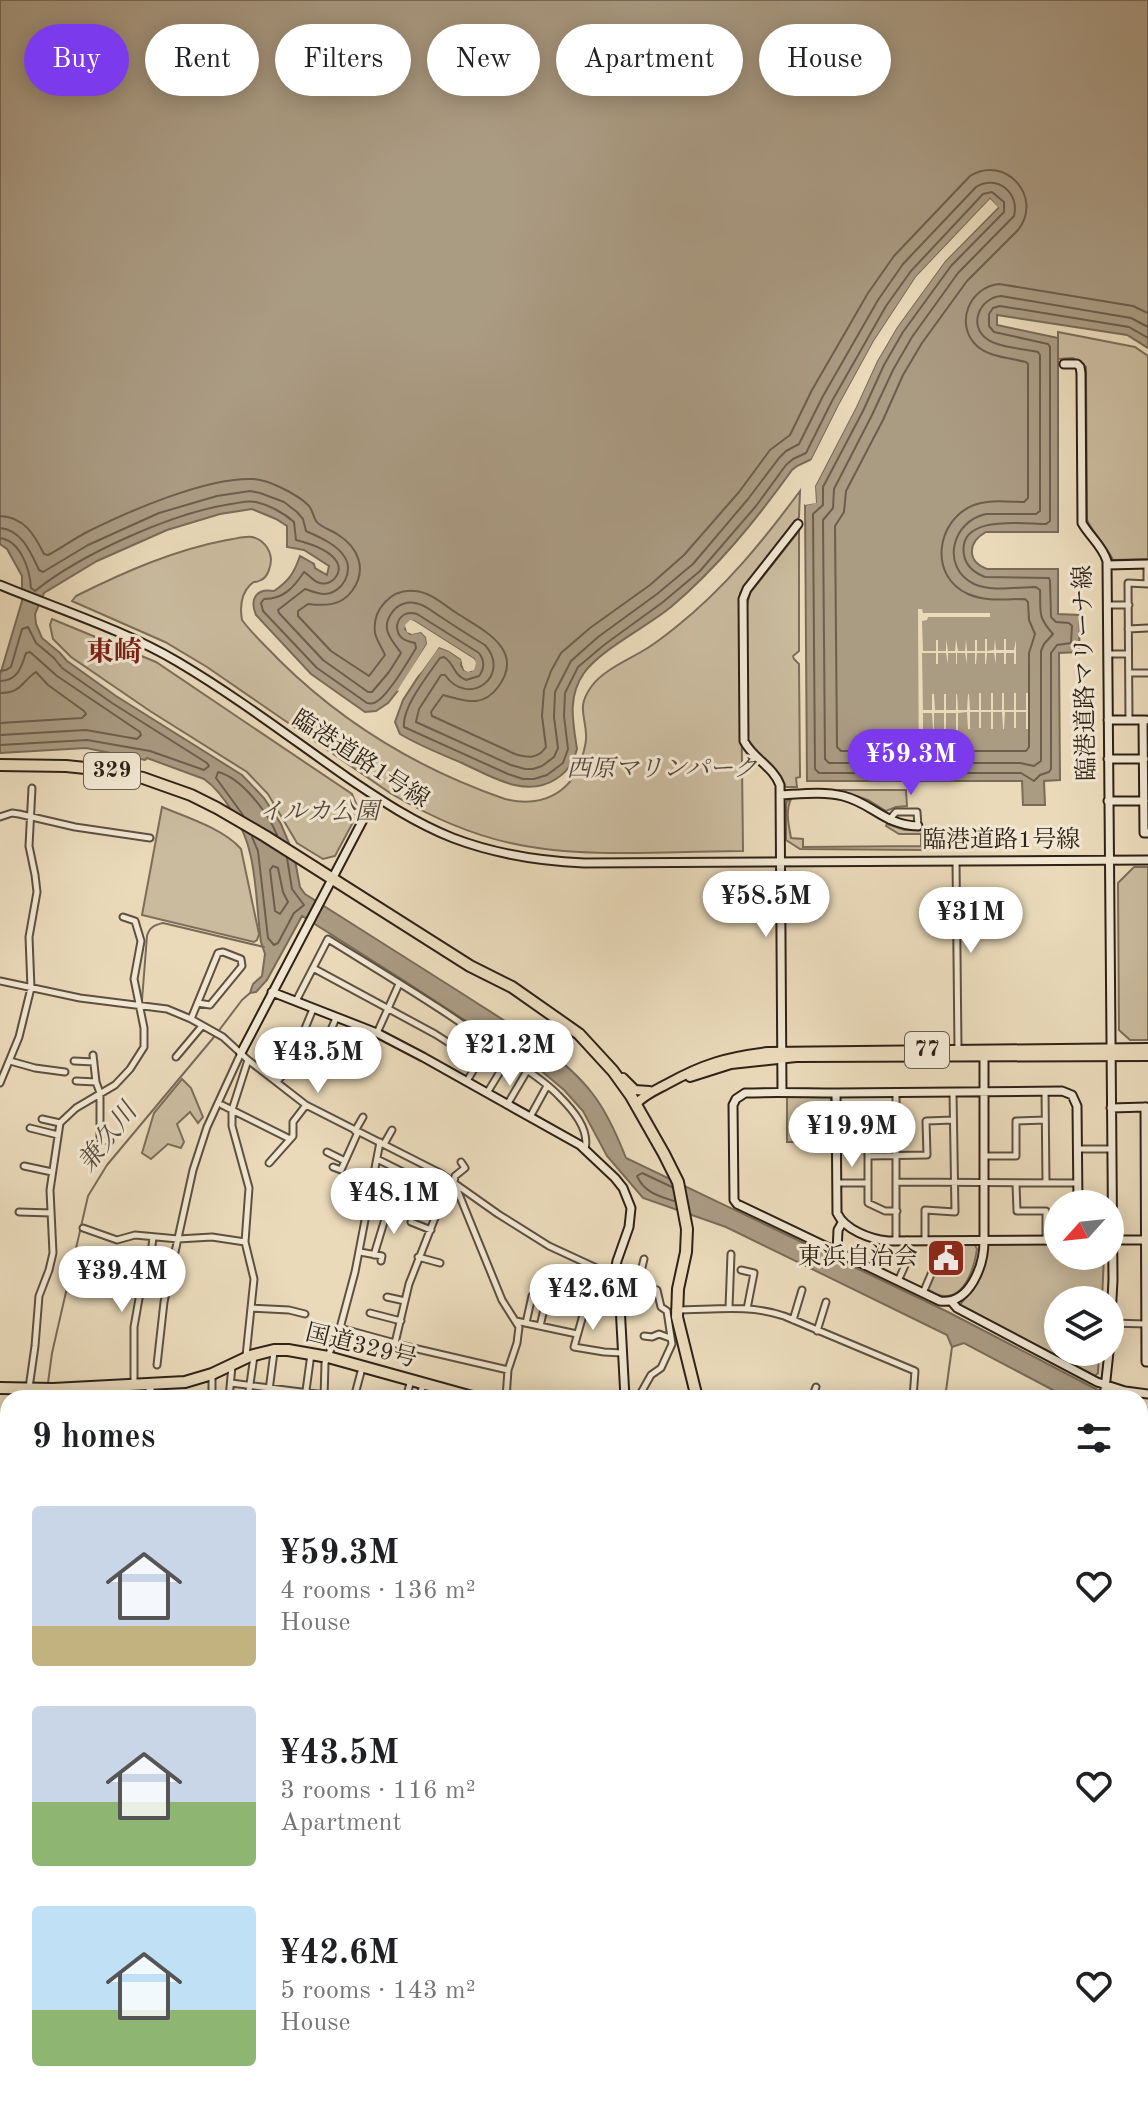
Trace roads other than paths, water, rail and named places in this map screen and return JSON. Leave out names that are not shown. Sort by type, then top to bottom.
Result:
[{"type":"highway","name":"329","points":[[0,765],[66,766],[121,773],[165,785],[217,808],[470,966],[512,987],[579,1034],[613,1071],[636,1104],[678,1182],[686,1219],[686,1252],[672,1310],[695,1390]]},
{"type":"highway","name":"国道329号","points":[[102,1390],[185,1382],[274,1350],[311,1353],[445,1390]]},
{"type":"main road","name":"77","points":[[636,1104],[713,1068],[782,1054],[984,1057],[1111,1053],[1148,1048]]},
{"type":"main road","name":"77","points":[[636,1104],[693,1070],[719,1060],[782,1054],[958,1049],[1148,1056]]},
{"type":"main road","points":[[613,1071],[640,1091],[662,1087]]},
{"type":"street","name":"臨港道路マリーナ線","points":[[1064,364],[1077,364],[1081,373],[1082,523],[1088,534],[1099,543],[1107,565],[1110,860]]},
{"type":"street","points":[[782,1092],[780,785],[775,774],[749,751],[744,741],[743,599],[747,589],[798,524]]},
{"type":"street","points":[[1107,565],[1148,564],[1148,584],[1128,583],[1129,720]]},
{"type":"street","name":"臨港道路1号線","points":[[0,585],[127,636],[173,659],[375,797],[414,820],[485,849],[529,858],[596,863],[1110,860],[1112,1190]]},
{"type":"street","points":[[1107,605],[1129,605]]},
{"type":"street","points":[[1128,629],[1148,628]]},
{"type":"street","points":[[1108,654],[1128,654]]},
{"type":"street","points":[[1129,673],[1148,673]]},
{"type":"street","points":[[1108,720],[1146,720],[1144,833],[1148,833]]},
{"type":"street","points":[[1108,759],[1144,759]]},
{"type":"street","points":[[0,1083],[23,1024],[31,988],[29,937],[37,892],[29,846],[32,788]]},
{"type":"street","points":[[780,795],[840,795],[889,820],[918,826],[917,812],[896,812],[889,820]]},
{"type":"street","points":[[157,1365],[166,1293],[201,1141],[241,1053],[375,797]]},
{"type":"street","points":[[1108,801],[1144,801]]},
{"type":"street","points":[[0,817],[12,813],[75,827],[150,838]]},
{"type":"street","points":[[1110,860],[1148,860]]},
{"type":"street","points":[[956,861],[958,1049]]},
{"type":"street","points":[[24,1390],[35,1346],[39,1296],[53,1253],[50,1190],[60,1123],[76,1108],[115,1085],[144,1047],[144,1028],[134,979],[141,941],[135,921],[123,917]]},
{"type":"street","points":[[296,1001],[328,939],[490,1042],[547,1086],[581,1124],[587,1141],[585,1149]]},
{"type":"street","points":[[191,1019],[218,953],[241,959],[242,966],[210,1005],[198,1003]]},
{"type":"street","points":[[313,968],[435,1034],[479,1062]]},
{"type":"street","points":[[0,981],[80,998],[167,1009],[191,1019],[223,1037],[306,1105],[454,1182],[549,1246],[616,1277],[657,1290],[661,1307],[672,1310],[767,1310],[915,1371],[914,1390]]},
{"type":"street","points":[[377,1033],[399,984]]},
{"type":"street","points":[[272,992],[377,1033],[467,1081],[585,1149],[623,1188],[631,1208],[629,1227],[617,1261],[616,1277],[624,1390]]},
{"type":"street","points":[[277,1082],[289,1067],[313,1009]]},
{"type":"street","points":[[315,1060],[336,1018]]},
{"type":"street","points":[[176,1057],[202,1026]]},
{"type":"street","points":[[467,1081],[490,1042]]},
{"type":"street","points":[[487,1093],[509,1057]]},
{"type":"street","points":[[984,1057],[984,1092],[984,1241],[982,1260],[962,1295],[951,1301],[940,1301],[734,1200],[733,1105],[745,1093],[782,1092],[836,1093],[896,1092],[984,1092],[1045,1091],[1068,1092],[1077,1106],[1078,1190]]},
{"type":"street","points":[[74,1061],[94,1058],[100,1093],[100,1140],[110,1141]]},
{"type":"street","points":[[248,1060],[232,1110],[232,1126],[249,1188],[245,1242],[253,1274],[249,1390]]},
{"type":"street","points":[[10,1061],[65,1072]]},
{"type":"street","points":[[507,1105],[527,1071]]},
{"type":"street","points":[[76,1081],[96,1082]]},
{"type":"street","points":[[530,1117],[547,1086]]},
{"type":"street","points":[[1045,1091],[1046,1183]]},
{"type":"street","points":[[896,1092],[896,1241]]},
{"type":"street","points":[[923,1293],[935,1265],[925,1210],[955,1212],[953,1092]]},
{"type":"street","points":[[836,1093],[837,1213],[842,1223],[875,1239],[896,1241],[1044,1241]]},
{"type":"street","points":[[222,1105],[290,1139]]},
{"type":"street","points":[[269,1163],[276,1160],[293,1136],[293,1122],[306,1105]]},
{"type":"street","points":[[1111,1108],[1146,1107],[1148,1362]]},
{"type":"street","points":[[333,1167],[341,1170],[363,1117]]},
{"type":"street","points":[[42,1119],[60,1123]]},
{"type":"street","points":[[837,1121],[868,1120],[868,1203],[885,1211],[897,1211]]},
{"type":"street","points":[[868,1156],[927,1155],[926,1121],[953,1120]]},
{"type":"street","points":[[984,1156],[1016,1156],[1016,1121],[1045,1120]]},
{"type":"street","points":[[30,1128],[58,1135]]},
{"type":"street","points":[[324,1390],[325,1363],[340,1328],[360,1252],[377,1159],[382,1143],[392,1130]]},
{"type":"street","points":[[1078,1149],[1112,1149]]},
{"type":"street","points":[[327,1152],[345,1161]]},
{"type":"street","points":[[377,1159],[403,1172]]},
{"type":"street","points":[[461,1162],[465,1168],[455,1176],[454,1182],[502,1300],[519,1327],[508,1370],[507,1390]]},
{"type":"street","points":[[24,1166],[52,1172]]},
{"type":"street","points":[[897,1182],[1078,1183]]},
{"type":"street","points":[[837,1183],[868,1183]]},
{"type":"street","points":[[1016,1184],[1017,1211],[1044,1211]]},
{"type":"street","points":[[395,1343],[418,1257],[440,1205]]},
{"type":"street","points":[[374,1255],[388,1209]]},
{"type":"street","points":[[19,1212],[51,1213]]},
{"type":"street","points":[[411,1222],[431,1230]]},
{"type":"street","points":[[837,1252],[838,1230],[842,1223]]},
{"type":"street","points":[[83,1228],[117,1240],[135,1235],[178,1239],[212,1237],[245,1242]]},
{"type":"street","points":[[147,1290],[153,1237]]},
{"type":"street","points":[[898,1281],[907,1261],[907,1240]]},
{"type":"street","points":[[1124,1240],[1147,1240]]},
{"type":"street","points":[[360,1252],[382,1256],[381,1261]]},
{"type":"street","points":[[729,1308],[731,1254]]},
{"type":"street","points":[[418,1257],[440,1263]]},
{"type":"street","points":[[638,1284],[644,1259]]},
{"type":"street","points":[[741,1270],[754,1273],[747,1309]]},
{"type":"street","points":[[134,1386],[134,1327],[140,1293],[147,1290],[166,1293]]},
{"type":"street","points":[[793,1320],[802,1290]]},
{"type":"street","points":[[526,1323],[532,1296]]},
{"type":"street","points":[[387,1297],[405,1301]]},
{"type":"street","points":[[540,1326],[546,1301]]},
{"type":"street","points":[[951,1301],[957,1308],[1101,1390]]},
{"type":"street","points":[[817,1331],[826,1302]]},
{"type":"street","points":[[251,1308],[305,1314]]},
{"type":"street","points":[[643,1390],[651,1375],[661,1368],[672,1344],[672,1310]]},
{"type":"street","points":[[370,1313],[401,1321]]},
{"type":"street","points":[[584,1314],[574,1347],[622,1353]]},
{"type":"street","points":[[515,1320],[577,1334]]},
{"type":"street","points":[[1124,1323],[1146,1324]]},
{"type":"street","points":[[340,1328],[508,1370]]},
{"type":"street","points":[[644,1336],[659,1334],[671,1338]]},
{"type":"street","points":[[269,1388],[274,1350]]},
{"type":"street","points":[[307,1390],[311,1353]]},
{"type":"street","points":[[230,1390],[232,1365]]},
{"type":"street","points":[[1105,1390],[1108,1366]]},
{"type":"street","points":[[354,1390],[363,1367]]},
{"type":"street","points":[[212,1374],[212,1390]]},
{"type":"street","points":[[408,1390],[411,1380]]},
{"type":"street","points":[[231,1383],[280,1390]]},
{"type":"street","points":[[421,1390],[423,1384]]},
{"type":"street","points":[[150,1385],[150,1390]]},
{"type":"water","points":[[0,0],[1148,0],[1148,348],[1127,335],[997,315],[997,325],[1058,338],[1058,532],[986,532],[976,541],[972,551],[975,561],[987,569],[1058,569],[1058,614],[1080,615],[1079,652],[1059,653],[1060,780],[1044,781],[1045,805],[1023,805],[1022,781],[807,781],[805,505],[816,502],[815,486],[897,327],[945,261],[998,208],[990,199],[916,277],[874,341],[812,459],[792,470],[736,542],[688,592],[601,656],[584,673],[573,700],[576,754],[564,773],[544,785],[520,786],[496,779],[400,734],[395,722],[403,700],[435,651],[439,647],[449,651],[462,660],[464,670],[471,671],[474,659],[414,621],[405,629],[410,634],[421,632],[427,644],[404,683],[388,703],[376,711],[365,712],[311,674],[256,615],[253,604],[259,593],[274,591],[284,584],[300,556],[327,575],[329,566],[304,550],[287,547],[287,526],[252,509],[220,514],[167,530],[97,561],[44,593],[35,614],[42,638],[67,661],[116,696],[242,775],[264,798],[281,824],[294,855],[300,887],[305,894],[516,1028],[566,1065],[602,1108],[626,1158],[948,1312],[1044,1362],[1044,1366],[1052,1366],[1098,1390],[1053,1390],[964,1343],[952,1347],[947,1335],[726,1227],[643,1198],[607,1156],[583,1111],[538,1068],[302,916],[267,980],[256,992],[250,993],[253,984],[262,976],[265,954],[252,863],[239,823],[212,785],[204,779],[147,758],[86,748],[0,753],[0,675],[22,601],[22,576],[7,549],[0,544]]},
{"type":"waterway","points":[[142,1000],[147,936],[157,925],[163,923],[264,947]]},
{"type":"waterway","name":"兼久川","points":[[48,1383],[88,1196],[107,1165],[250,993]]},
{"type":"waterway","points":[[946,1390],[952,1347]]},
{"type":"place","name":"東浜自治会","points":[[946,1258]]},
{"type":"district","name":"東崎","points":[[114,654]]},
{"type":"park label","name":"西原マリンパーク","points":[[662,770]]},
{"type":"park label","name":"イルカ公園","points":[[319,813]]}]
